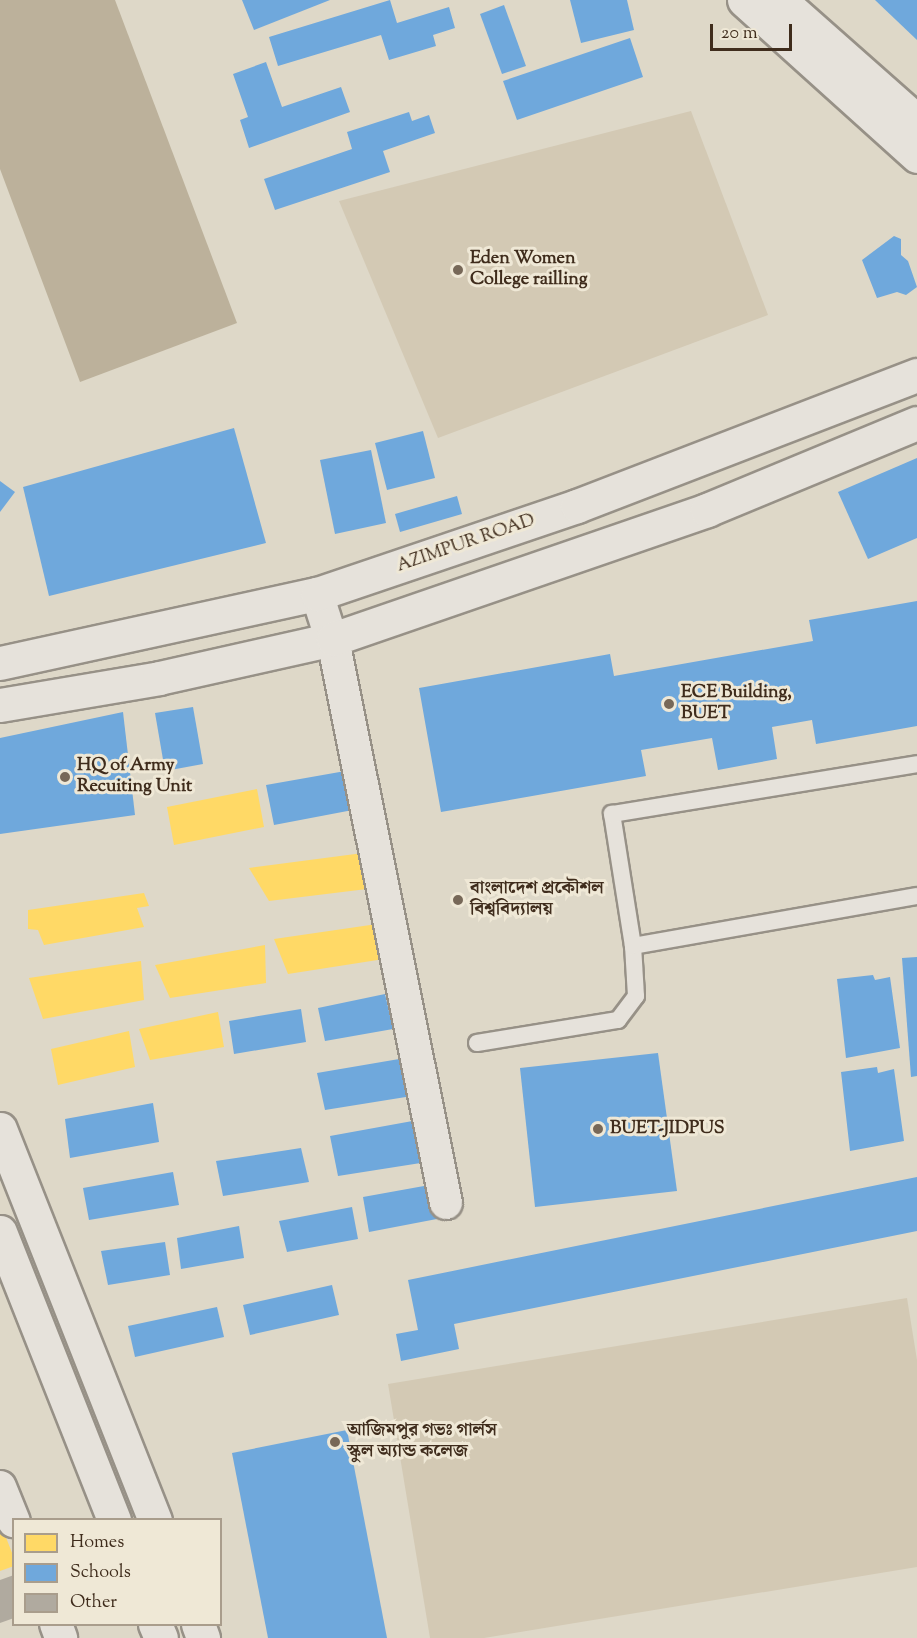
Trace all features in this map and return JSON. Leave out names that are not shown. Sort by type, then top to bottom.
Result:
[{"type":"main road","points":[[744,0],[917,156]]},
{"type":"main road","points":[[780,0],[917,121]]},
{"type":"main road","name":"AZIMPUR ROAD","points":[[0,663],[318,594],[578,506],[917,375]]},
{"type":"main road","points":[[0,705],[159,678],[333,639],[707,510],[917,423]]},
{"type":"main road","points":[[0,1129],[154,1518]]},
{"type":"main road","points":[[0,1233],[113,1518]]},
{"type":"street","points":[[318,594],[333,639],[447,1203]]},
{"type":"street","points":[[0,1487],[13,1518]]},
{"type":"lane","points":[[477,1043],[618,1020],[636,996],[633,946],[612,814],[917,764]]},
{"type":"lane","points":[[633,946],[917,896]]},
{"type":"shaded area","points":[[0,0],[115,0],[237,323],[80,382],[0,169]]},
{"type":"shaded area","points":[[691,111],[768,315],[438,438],[339,201]]},
{"type":"shaded area","points":[[907,1298],[917,1360],[917,1567],[484,1638],[430,1638],[388,1384]]},
{"type":"building: Homes","points":[[257,789],[264,827],[174,845],[167,807]]},
{"type":"building: Homes","points":[[363,853],[367,889],[269,901],[249,868]]},
{"type":"building: Homes","points":[[144,893],[149,906],[137,908],[144,927],[44,945],[38,930],[28,929],[28,910]]},
{"type":"building: Homes","points":[[384,923],[384,959],[288,974],[274,939]]},
{"type":"building: Homes","points":[[265,945],[266,983],[170,998],[155,965]]},
{"type":"building: Homes","points":[[141,961],[144,1000],[43,1019],[29,978]]},
{"type":"building: Homes","points":[[218,1012],[224,1047],[150,1060],[139,1029]]},
{"type":"building: Homes","points":[[129,1031],[135,1067],[58,1085],[51,1049]]},
{"type":"building: Homes","points":[[0,1522],[12,1553],[12,1567],[0,1571]]},
{"type":"building: Schools","points":[[242,0],[330,0],[254,30]]},
{"type":"building: Schools","points":[[390,0],[397,23],[449,7],[455,28],[433,35],[436,46],[389,60],[381,35],[278,66],[269,37]]},
{"type":"building: Schools","points":[[570,0],[627,0],[634,30],[581,43]]},
{"type":"building: Schools","points":[[875,0],[917,0],[917,40]]},
{"type":"building: Schools","points":[[504,5],[526,66],[502,74],[480,14]]},
{"type":"building: Schools","points":[[630,38],[643,77],[517,120],[503,81]]},
{"type":"building: Schools","points":[[266,62],[282,107],[341,87],[350,112],[249,148],[240,120],[248,117],[233,74]]},
{"type":"building: Schools","points":[[409,112],[412,121],[429,115],[435,133],[383,151],[390,172],[275,210],[264,179],[352,149],[347,132]]},
{"type":"building: Schools","points":[[894,236],[901,239],[901,255],[908,261],[917,287],[906,295],[897,292],[877,298],[862,260]]},
{"type":"building: Schools","points":[[234,428],[266,543],[49,596],[23,487]]},
{"type":"building: Schools","points":[[423,431],[435,478],[387,490],[375,443]]},
{"type":"building: Schools","points":[[371,450],[386,523],[335,534],[320,460]]},
{"type":"building: Schools","points":[[917,458],[917,538],[868,559],[838,492]]},
{"type":"building: Schools","points":[[0,481],[15,492],[0,512]]},
{"type":"building: Schools","points":[[457,496],[462,514],[400,532],[395,514]]},
{"type":"building: Schools","name":"ECE Building, BUET","points":[[917,601],[917,726],[816,744],[812,720],[772,727],[777,759],[718,770],[712,738],[641,750],[646,776],[441,812],[419,688],[610,654],[614,676],[813,641],[809,620]]},
{"type":"building: Schools","points":[[193,707],[203,764],[165,771],[155,713]]},
{"type":"building: Schools","name":"HQ of Army Recuiting Unit","points":[[123,712],[135,815],[0,834],[0,738]]},
{"type":"building: Schools","points":[[351,770],[358,809],[274,825],[266,785]]},
{"type":"building: Schools","points":[[917,957],[917,1076],[911,1077],[902,958]]},
{"type":"building: Schools","points":[[873,975],[875,980],[890,977],[900,1048],[846,1058],[837,979]]},
{"type":"building: Schools","points":[[385,994],[393,1029],[325,1041],[318,1008]]},
{"type":"building: Schools","points":[[301,1009],[306,1042],[234,1054],[229,1021]]},
{"type":"building: Schools","name":"BUET-JIDPUS","points":[[658,1053],[677,1191],[535,1207],[520,1068]]},
{"type":"building: Schools","points":[[405,1058],[412,1096],[325,1110],[317,1073]]},
{"type":"building: Schools","points":[[877,1067],[878,1073],[894,1069],[904,1141],[850,1151],[841,1072]]},
{"type":"building: Schools","points":[[153,1103],[159,1142],[70,1158],[65,1119]]},
{"type":"building: Schools","points":[[418,1120],[427,1162],[338,1176],[330,1136]]},
{"type":"building: Schools","points":[[301,1148],[309,1182],[223,1196],[216,1161]]},
{"type":"building: Schools","points":[[173,1172],[179,1205],[89,1220],[83,1188]]},
{"type":"building: Schools","points":[[917,1177],[917,1231],[454,1324],[459,1349],[401,1361],[396,1334],[418,1330],[408,1280]]},
{"type":"building: Schools","points":[[435,1184],[442,1218],[369,1232],[363,1197]]},
{"type":"building: Schools","points":[[352,1207],[358,1239],[287,1252],[279,1221]]},
{"type":"building: Schools","points":[[239,1226],[244,1258],[181,1269],[177,1238]]},
{"type":"building: Schools","points":[[165,1242],[170,1275],[108,1285],[101,1251]]},
{"type":"building: Schools","points":[[332,1285],[339,1315],[250,1335],[243,1305]]},
{"type":"building: Schools","points":[[217,1307],[224,1337],[135,1357],[128,1326]]},
{"type":"building: Schools","points":[[347,1430],[387,1638],[268,1638],[232,1453]]},
{"type":"building: Other","points":[[12,1576],[12,1619],[0,1623],[0,1580]]},
{"type":"place","name":"Eden Women College railling","points":[[458,270]]},
{"type":"place","name":"ECE Building, BUET","points":[[669,704]]},
{"type":"place","name":"HQ of Army Recuiting Unit","points":[[65,777]]},
{"type":"place","name":"বাংলাদেশ প্রকৌশল বিশ্ববিদ্যালয়","points":[[458,900]]},
{"type":"place","name":"BUET-JIDPUS","points":[[598,1129]]},
{"type":"place","name":"আজিমপুর গভঃ গার্লস স্কুল অ্যান্ড কলেজ","points":[[335,1442]]}]
